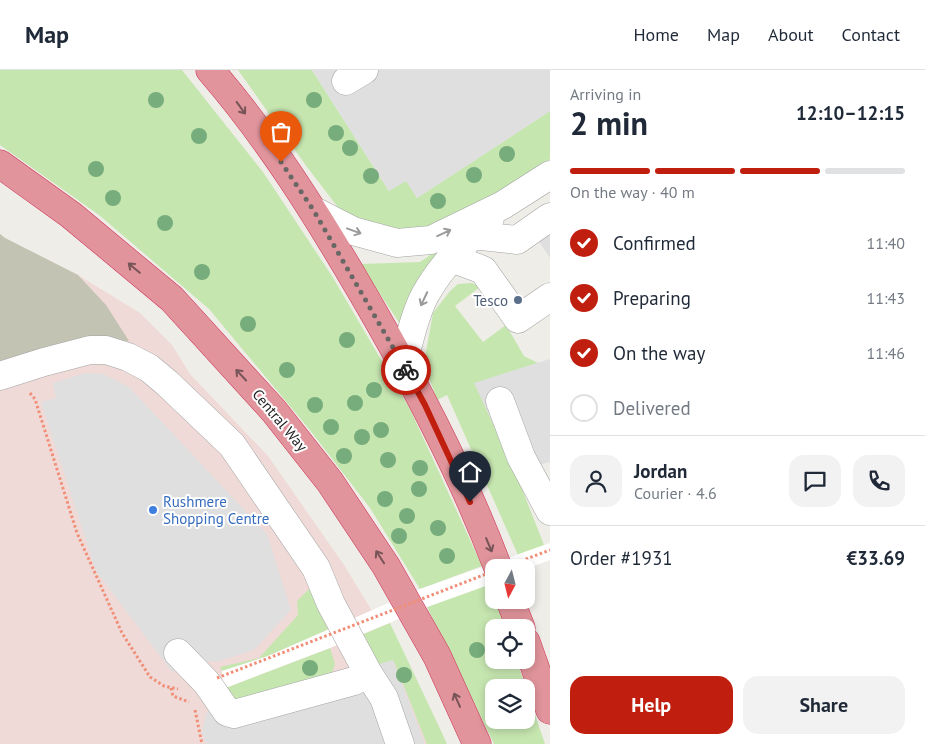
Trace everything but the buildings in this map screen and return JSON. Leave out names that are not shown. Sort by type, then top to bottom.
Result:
[{"type":"highway","points":[[210,70],[231,94],[314,211],[403,364],[502,559]]},
{"type":"highway","name":"Central Way","points":[[0,164],[71,215],[172,299],[274,411],[330,482],[386,566],[437,656],[476,744]]},
{"type":"highway","points":[[535,668],[550,710]]},
{"type":"street","points":[[314,211],[353,231],[397,243],[431,240],[502,205],[550,175]]},
{"type":"street","points":[[403,364],[413,325],[425,295],[451,258],[502,205]]},
{"type":"street","points":[[472,236],[517,240],[550,217]]},
{"type":"street","points":[[451,258],[483,270],[518,319],[550,297]]},
{"type":"street","points":[[0,376],[90,350],[106,350],[128,357],[149,368],[191,405],[232,445],[316,568],[332,604],[368,673],[384,698],[400,744]]},
{"type":"street","points":[[500,401],[521,457],[550,511]]},
{"type":"street","points":[[178,653],[212,681],[227,712],[234,714],[350,682],[368,673]]},
{"type":"path","points":[[24,391],[31,394],[35,399],[77,533],[122,634],[150,677],[164,686],[181,690],[212,681],[485,575]]},
{"type":"path","points":[[525,559],[550,550]]},
{"type":"path","points":[[172,688],[173,696],[193,704],[202,744]]},
{"type":"shaded area","points":[[312,70],[550,70],[550,111],[417,198],[406,181],[389,191]]},
{"type":"shaded area","points":[[550,228],[550,258],[535,236]]},
{"type":"shaded area","name":"Rushmere Shopping Centre","points":[[0,234],[78,275],[140,313],[172,345],[190,374],[268,456],[344,565],[391,642],[434,744],[0,744]]},
{"type":"shaded area","points":[[0,234],[78,275],[106,305],[129,341],[110,340],[0,367]]},
{"type":"shaded area","points":[[550,359],[550,462],[515,471],[474,383]]},
{"type":"shaded area","points":[[85,373],[103,374],[129,387],[267,534],[291,610],[254,650],[220,661],[185,662],[172,672],[96,571],[41,402],[56,398],[53,383]]},
{"type":"shaded area","points":[[393,660],[425,744],[206,744],[202,733],[206,713]]},
{"type":"green space","points":[[0,70],[182,70],[263,172],[332,276],[410,409],[482,566],[420,589],[370,508],[309,429],[209,309],[99,215],[0,145]]},
{"type":"green space","points":[[238,70],[312,70],[389,191],[406,180],[417,198],[550,111],[550,159],[492,199],[406,237],[353,227],[307,167]]},
{"type":"green space","points":[[480,221],[418,280],[400,324],[360,264],[420,262]]},
{"type":"green space","points":[[472,283],[480,287],[455,306],[483,342],[506,325],[524,356],[538,363],[475,383],[515,471],[544,545],[518,555],[447,395],[437,400],[424,363],[433,313],[458,284]]},
{"type":"green space","points":[[485,586],[485,609],[499,609],[502,619],[485,619],[485,669],[519,669],[523,679],[485,679],[485,726],[427,607]]},
{"type":"green space","points":[[311,587],[328,630],[268,656],[222,671],[220,667],[259,658],[298,615],[297,601]]},
{"type":"green space","points":[[390,623],[447,744],[427,744],[395,664],[374,668],[359,636]]},
{"type":"green space","points":[[330,648],[335,664],[332,673],[243,708],[223,689]]},
{"type":"green space","points":[[535,715],[545,744],[494,744],[487,729],[535,729]]},
{"type":"pier","points":[[550,543],[550,560],[535,566],[535,559],[505,559]]},
{"type":"pier","points":[[485,566],[485,586],[427,607],[330,648],[223,689],[222,671],[268,656],[420,589]]},
{"type":"way so far","points":[[281,162],[314,211],[406,370]]},
{"type":"place","name":"Tesco","points":[[518,300]]},
{"type":"place","name":"Rushmere Shopping Centre","points":[[153,510]]},
{"type":"route","points":[[406,370],[425,405],[470,502]]}]
